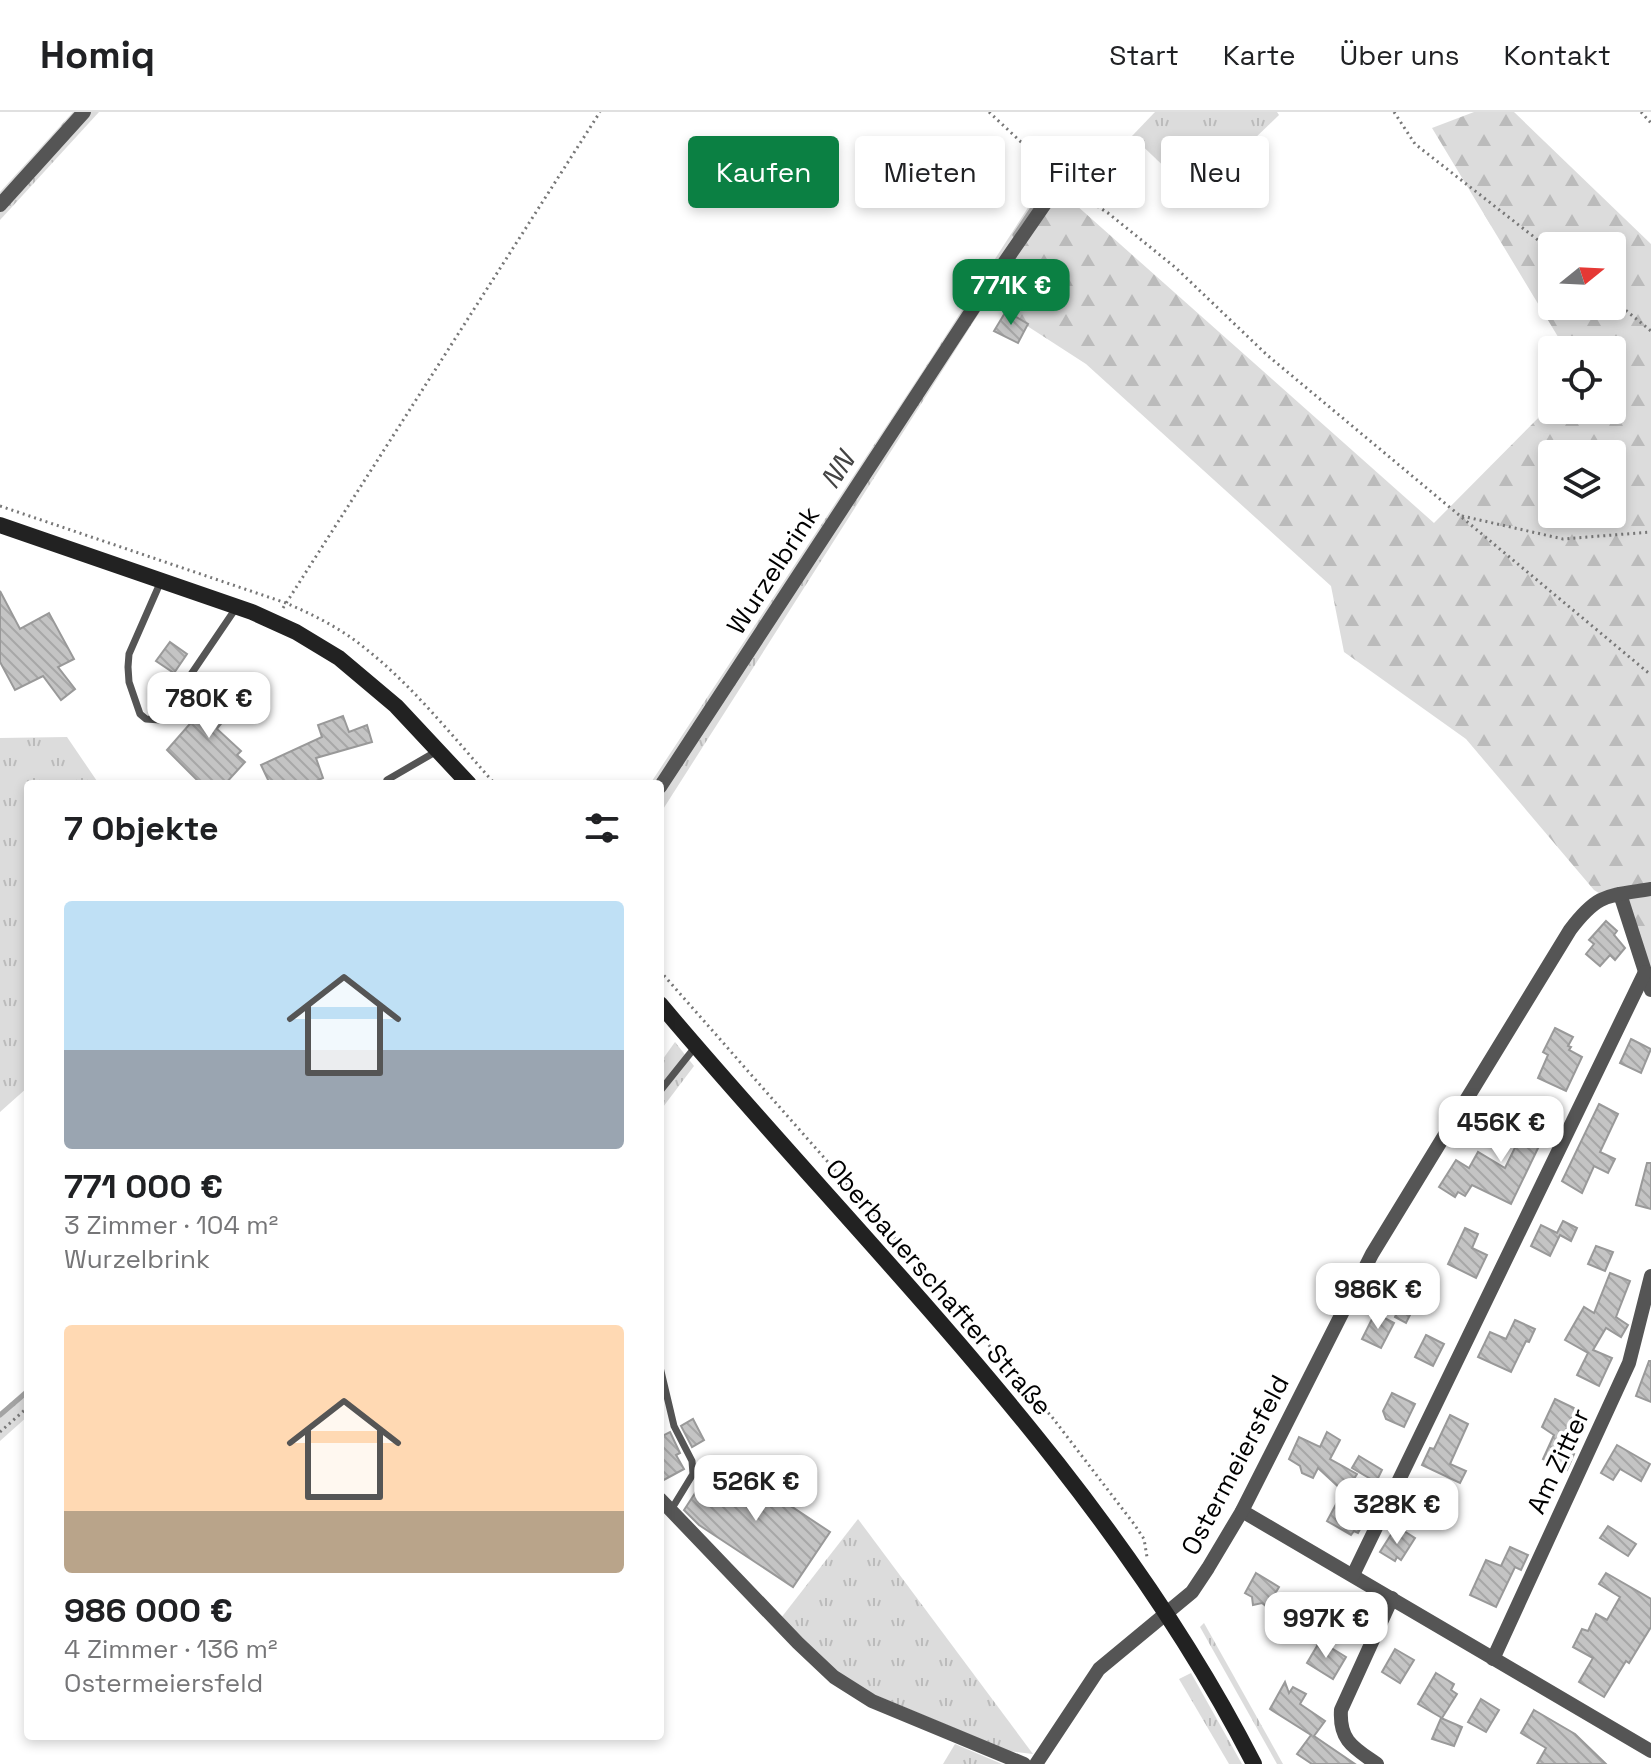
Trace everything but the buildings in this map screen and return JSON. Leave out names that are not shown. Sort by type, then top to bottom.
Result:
[{"type":"main road","points":[[0,525],[237,606],[274,622],[339,658],[396,706],[465,780]]},
{"type":"main road","name":"Oberbauerschafter Straße","points":[[664,1009],[1014,1407],[1084,1496],[1200,1664],[1254,1764]]},
{"type":"street","points":[[0,205],[84,112]]},
{"type":"street","name":"Wurzelbrink","points":[[664,781],[1042,208]]},
{"type":"street","name":"Ostermeiersfeld","points":[[1166,1614],[1192,1592],[1242,1511],[1372,1254],[1570,930],[1587,907],[1598,900],[1651,889]]},
{"type":"street","points":[[1620,894],[1651,990]]},
{"type":"street","points":[[1353,1575],[1645,972]]},
{"type":"street","name":"Am Zitter","points":[[1493,1659],[1629,1363],[1651,1276]]},
{"type":"street","points":[[665,1504],[834,1677],[872,1701],[1024,1764]]},
{"type":"street","points":[[1242,1511],[1651,1751]]},
{"type":"street","points":[[1377,1764],[1350,1744],[1340,1727],[1341,1710],[1392,1598]]},
{"type":"street","points":[[1036,1764],[1099,1669],[1166,1614]]},
{"type":"lane","points":[[161,581],[129,654],[129,682],[140,714],[146,719],[160,720],[237,606]]},
{"type":"lane","points":[[387,780],[437,751]]},
{"type":"lane","points":[[664,1086],[696,1046]]},
{"type":"lane","points":[[664,1384],[674,1426],[692,1461],[693,1474],[665,1504]]},
{"type":"path","points":[[274,622],[600,112]]},
{"type":"path","points":[[989,112],[1021,140]]},
{"type":"path","points":[[1394,112],[1415,144],[1425,153],[1538,240]]},
{"type":"path","points":[[1641,112],[1651,123]]},
{"type":"path","points":[[1100,208],[1176,268],[1267,355],[1651,675]]},
{"type":"path","points":[[1626,310],[1651,331]]},
{"type":"path","points":[[1460,516],[1563,539],[1651,532]]},
{"type":"path","points":[[0,1432],[24,1411]]},
{"type":"green space","points":[[73,112],[99,112],[0,220],[0,192]]},
{"type":"green space","points":[[1155,112],[1277,112],[1279,115],[1257,136],[1161,136],[1161,164],[1145,148],[1145,136],[1132,136]]},
{"type":"green space","points":[[1474,112],[1514,112],[1651,244],[1651,968],[1624,908],[1594,890],[1466,739],[1344,652],[1331,586],[1086,364],[987,300],[1046,208],[1079,208],[1434,523],[1538,418],[1538,424],[1626,424],[1626,336],[1558,336],[1548,320],[1626,320],[1626,232],[1538,232],[1538,304],[1432,128]]},
{"type":"green space","points":[[1028,208],[1046,208],[664,808],[664,780],[653,780]]},
{"type":"green space","points":[[67,737],[96,780],[24,780],[24,1091],[0,1112],[0,738]]},
{"type":"green space","points":[[675,1042],[694,1066],[664,1106],[664,1057]]},
{"type":"green space","points":[[24,1391],[24,1420],[0,1441],[0,1412]]},
{"type":"green space","points":[[858,1519],[1033,1754],[1009,1751],[859,1688],[834,1672],[781,1618]]},
{"type":"green space","points":[[1204,1623],[1283,1764],[1277,1764],[1200,1627]]},
{"type":"green space","points":[[1191,1673],[1242,1764],[1229,1764],[1179,1679]]},
{"type":"green space","points":[[955,1744],[1002,1764],[943,1764]]},
{"type":"waterway","name":"NN","points":[[1015,235],[1033,208]]},
{"type":"waterway","name":"NN","points":[[0,1415],[24,1394]]}]
